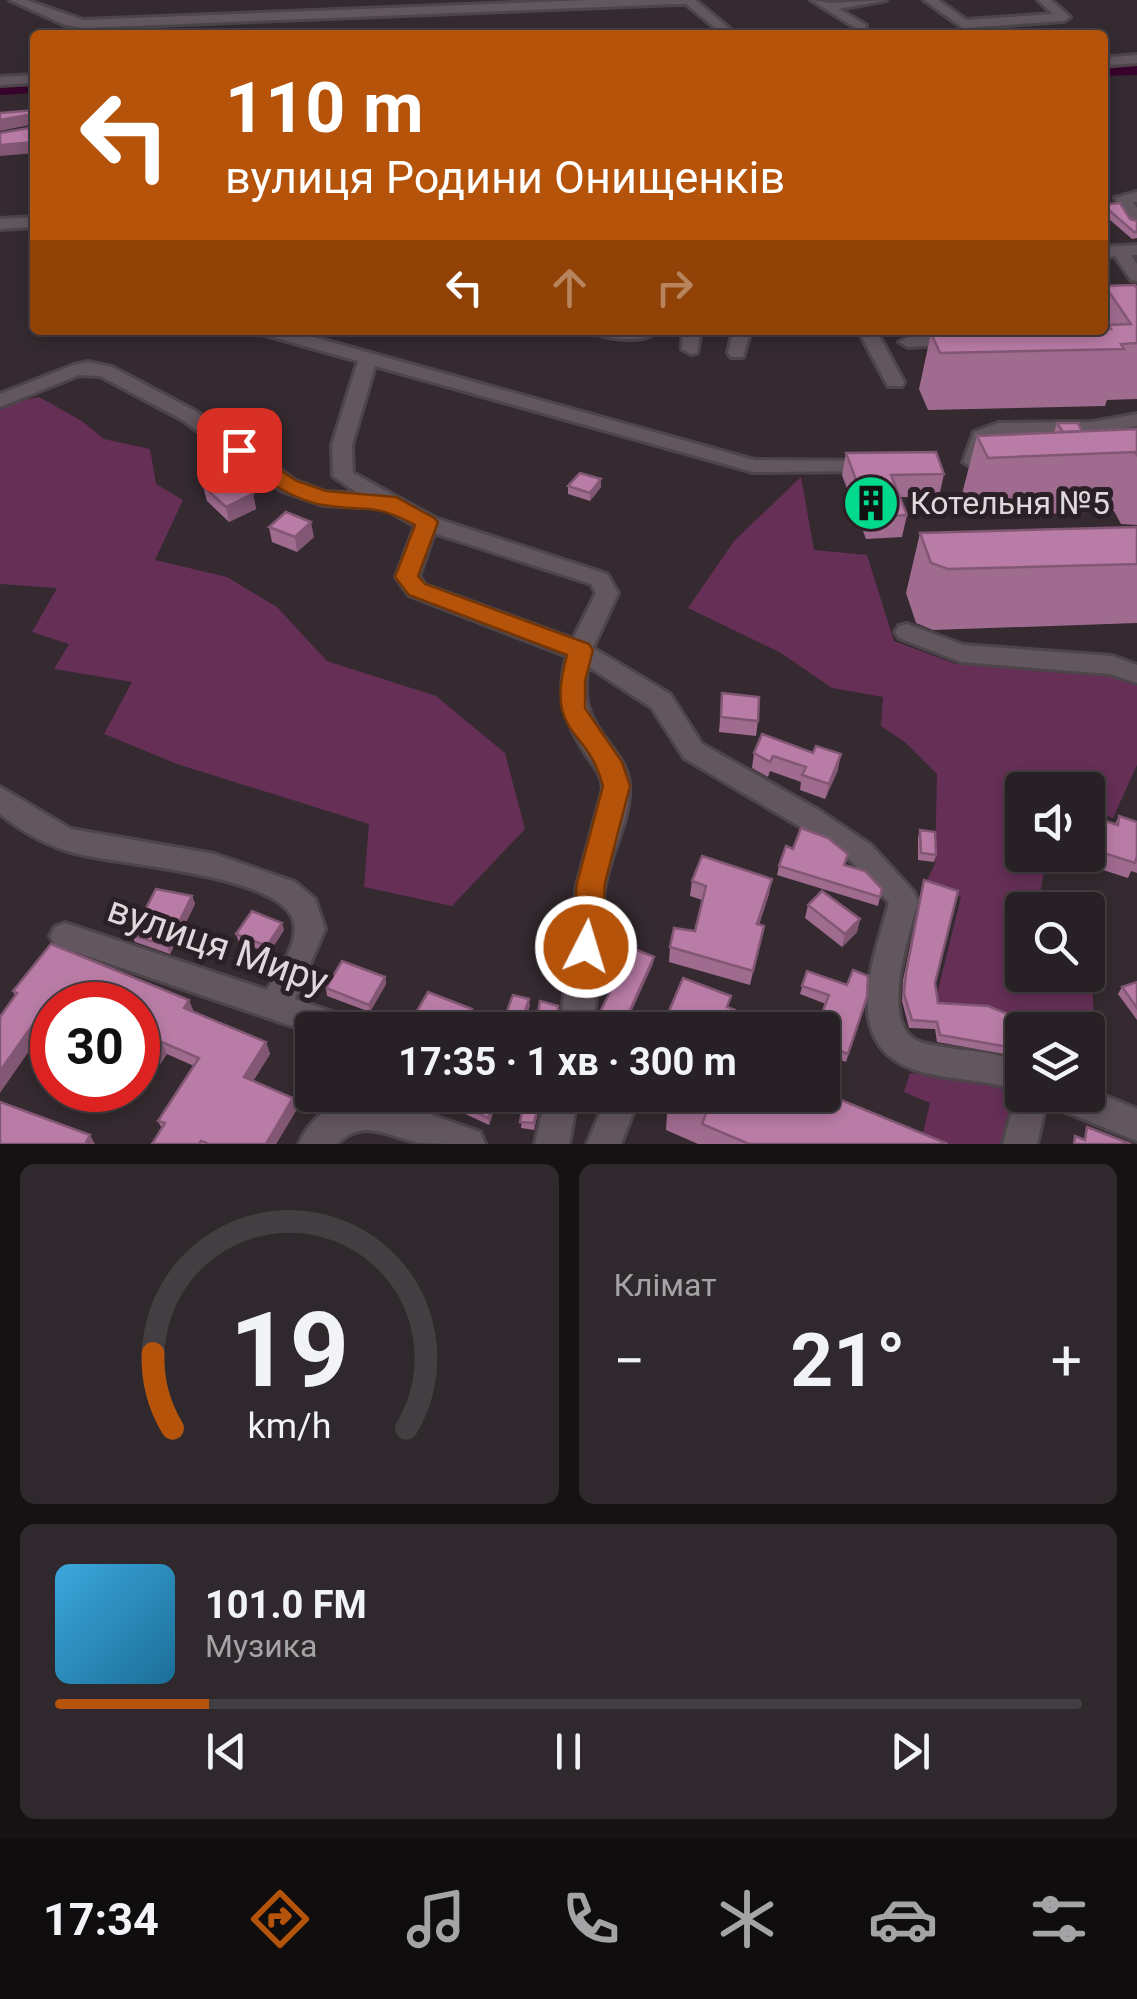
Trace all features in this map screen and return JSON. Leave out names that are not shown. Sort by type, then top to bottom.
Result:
[{"type":"street","points":[[16,0],[83,24],[514,3],[689,1],[724,29]]},
{"type":"street","points":[[33,8],[68,0]]},
{"type":"street","points":[[818,0],[862,28]]},
{"type":"street","points":[[833,6],[880,0]]},
{"type":"street","points":[[930,0],[963,24],[1064,17],[1044,0]]},
{"type":"street","points":[[1108,61],[1137,59]]},
{"type":"street","points":[[0,81],[30,79]]},
{"type":"street","points":[[1137,197],[1123,198],[1137,226]]},
{"type":"street","points":[[0,224],[30,222]]},
{"type":"street","points":[[1120,251],[1137,276]]},
{"type":"street","points":[[286,335],[753,466],[898,464]]},
{"type":"street","points":[[737,353],[741,335]]},
{"type":"street","points":[[871,335],[895,382]]},
{"type":"street","points":[[908,342],[984,338]]},
{"type":"street","points":[[368,358],[342,445],[343,476],[427,522],[599,580],[607,593],[580,650],[572,681],[572,708],[612,770],[616,786],[591,883],[578,1012]]},
{"type":"street","points":[[0,402],[74,371],[104,371],[188,415],[289,486],[323,498],[388,502]]},
{"type":"street","points":[[1002,468],[984,468],[972,461],[982,436],[998,429],[1092,428],[1137,420]]},
{"type":"street","points":[[1033,428],[1055,468]]},
{"type":"street","points":[[1092,428],[1104,453]]},
{"type":"street","points":[[427,522],[406,577],[417,590],[580,650],[661,701],[674,716],[689,748],[847,842],[895,886],[904,901],[881,1001],[886,1034],[896,1045],[921,1058],[990,1064],[1005,1071]]},
{"type":"street","points":[[906,632],[962,653],[1112,664],[1137,674]]},
{"type":"street","points":[[0,798],[30,824],[76,842],[234,869],[289,895],[308,912],[311,928],[276,1006]]},
{"type":"street","name":"вулиця Миру","points":[[65,936],[295,1013]]},
{"type":"street","points":[[316,1144],[342,1117],[361,1112]]},
{"type":"street","points":[[416,1112],[468,1144]]},
{"type":"street","points":[[552,1144],[559,1112]]},
{"type":"street","points":[[604,1144],[617,1112]]},
{"type":"street","points":[[1020,1144],[1028,1112]]},
{"type":"street","points":[[1104,1112],[1137,1125]]},
{"type":"shaded area","points":[[39,397],[82,421],[104,439],[150,449],[156,484],[183,500],[155,560],[227,577],[277,607],[327,661],[436,696],[505,753],[525,829],[452,906],[364,887],[369,824],[177,764],[104,734],[132,682],[54,669],[69,644],[32,632],[57,588],[0,584],[0,405]]},
{"type":"shaded area","points":[[801,477],[814,550],[867,555],[894,641],[956,664],[1117,677],[1137,686],[1137,765],[1113,818],[1105,815],[1105,772],[1005,772],[1005,872],[1044,872],[1040,892],[1005,892],[1005,992],[1093,992],[1094,1012],[1005,1012],[1005,1022],[940,1008],[937,994],[961,897],[924,886],[935,864],[937,774],[906,743],[881,726],[883,697],[832,688],[781,653],[688,608],[734,541]]},
{"type":"shaded area","points":[[910,1073],[987,1082],[1005,1091],[1005,1112],[1012,1112],[1003,1144],[950,1144],[923,1133],[930,1103],[904,1092]]},
{"type":"building","points":[[30,110],[30,114],[0,120],[0,113]]},
{"type":"building","points":[[30,128],[30,142],[0,145],[0,133]]},
{"type":"building","points":[[1120,203],[1130,219],[1137,221],[1137,232],[1108,209],[1108,204]]},
{"type":"building","points":[[1108,286],[1137,288],[1137,343],[1121,344],[1124,349],[940,353],[932,335],[1108,335],[1108,325],[1131,324]]},
{"type":"building","points":[[1057,423],[1078,423],[1082,431],[1063,432]]},
{"type":"building","points":[[1137,429],[1137,455],[1135,452],[988,458],[977,436]]},
{"type":"building","points":[[936,452],[944,474],[891,475],[907,515],[870,517],[846,453]]},
{"type":"building","points":[[580,473],[601,479],[590,493],[568,486]]},
{"type":"building","points":[[230,474],[253,494],[226,507],[203,486]]},
{"type":"building","points":[[286,512],[311,522],[295,537],[269,527]]},
{"type":"building","points":[[1137,527],[1137,564],[948,569],[931,563],[920,533]]},
{"type":"building","points":[[722,693],[759,697],[758,721],[721,717]]},
{"type":"building","points":[[762,734],[813,753],[816,746],[841,754],[829,784],[802,775],[806,767],[773,756],[770,762],[754,753]]},
{"type":"building","points":[[1119,816],[1137,822],[1135,863],[1105,853],[1105,821],[1118,825]]},
{"type":"building","points":[[801,828],[828,838],[848,854],[844,865],[865,871],[882,889],[880,897],[779,866],[786,846],[793,849]]},
{"type":"building","points":[[920,830],[935,832],[936,855],[921,853]]},
{"type":"building","points":[[702,856],[772,879],[757,924],[764,926],[753,971],[670,947],[674,928],[695,931],[706,886],[692,881]]},
{"type":"building","points":[[924,880],[958,891],[935,983],[938,1003],[988,1006],[1005,1013],[1005,1046],[940,1035],[937,1022],[912,1020],[904,994]]},
{"type":"building","points":[[156,889],[192,896],[167,946],[132,935]]},
{"type":"building","points":[[822,891],[860,919],[845,934],[808,905]]},
{"type":"building","points":[[252,911],[282,923],[267,946],[236,934]]},
{"type":"building","points":[[51,944],[145,982],[30,982],[30,1029],[0,1071],[0,1017],[17,993],[13,991]]},
{"type":"building","points":[[632,948],[654,957],[629,1012],[600,1012]]},
{"type":"building","points":[[342,961],[385,977],[369,1005],[326,988]]},
{"type":"building","points":[[853,970],[868,976],[867,997],[848,1054],[840,1051],[840,1012],[822,1012],[829,995],[802,986],[807,971],[847,985]]},
{"type":"building","points":[[683,978],[731,996],[727,1007],[735,1010],[734,1012],[669,1012]]},
{"type":"building","points":[[1137,982],[1137,1008],[1122,987]]},
{"type":"building","points":[[160,988],[189,1000],[184,1008],[266,1042],[244,1077],[293,1098],[266,1144],[152,1144],[165,1123],[158,1121],[199,1058],[162,1042],[160,1045]]},
{"type":"building","points":[[428,992],[472,1009],[470,1012],[416,1012]]},
{"type":"building","points":[[513,995],[529,999],[525,1012],[507,1012]]},
{"type":"building","points":[[540,1001],[558,1006],[558,1012],[538,1012]]},
{"type":"building","points":[[841,1100],[948,1144],[749,1144],[702,1124],[707,1112],[840,1112]]},
{"type":"building","points":[[0,1102],[90,1135],[85,1144],[0,1144]]},
{"type":"building","points":[[522,1112],[536,1112],[534,1123],[520,1122]]},
{"type":"building","points":[[1087,1127],[1131,1144],[1074,1144],[1075,1136],[1085,1140]]},
{"type":"waterway","points":[[1108,70],[1137,69]]},
{"type":"waterway","points":[[0,89],[30,87]]},
{"type":"place","name":"Котельня №5","points":[[871,503]]},
{"type":"route","points":[[239,450],[289,486],[323,498],[388,502],[427,522],[406,577],[417,590],[580,650],[572,681],[572,708],[612,770],[616,786],[591,883],[586,947]]}]
